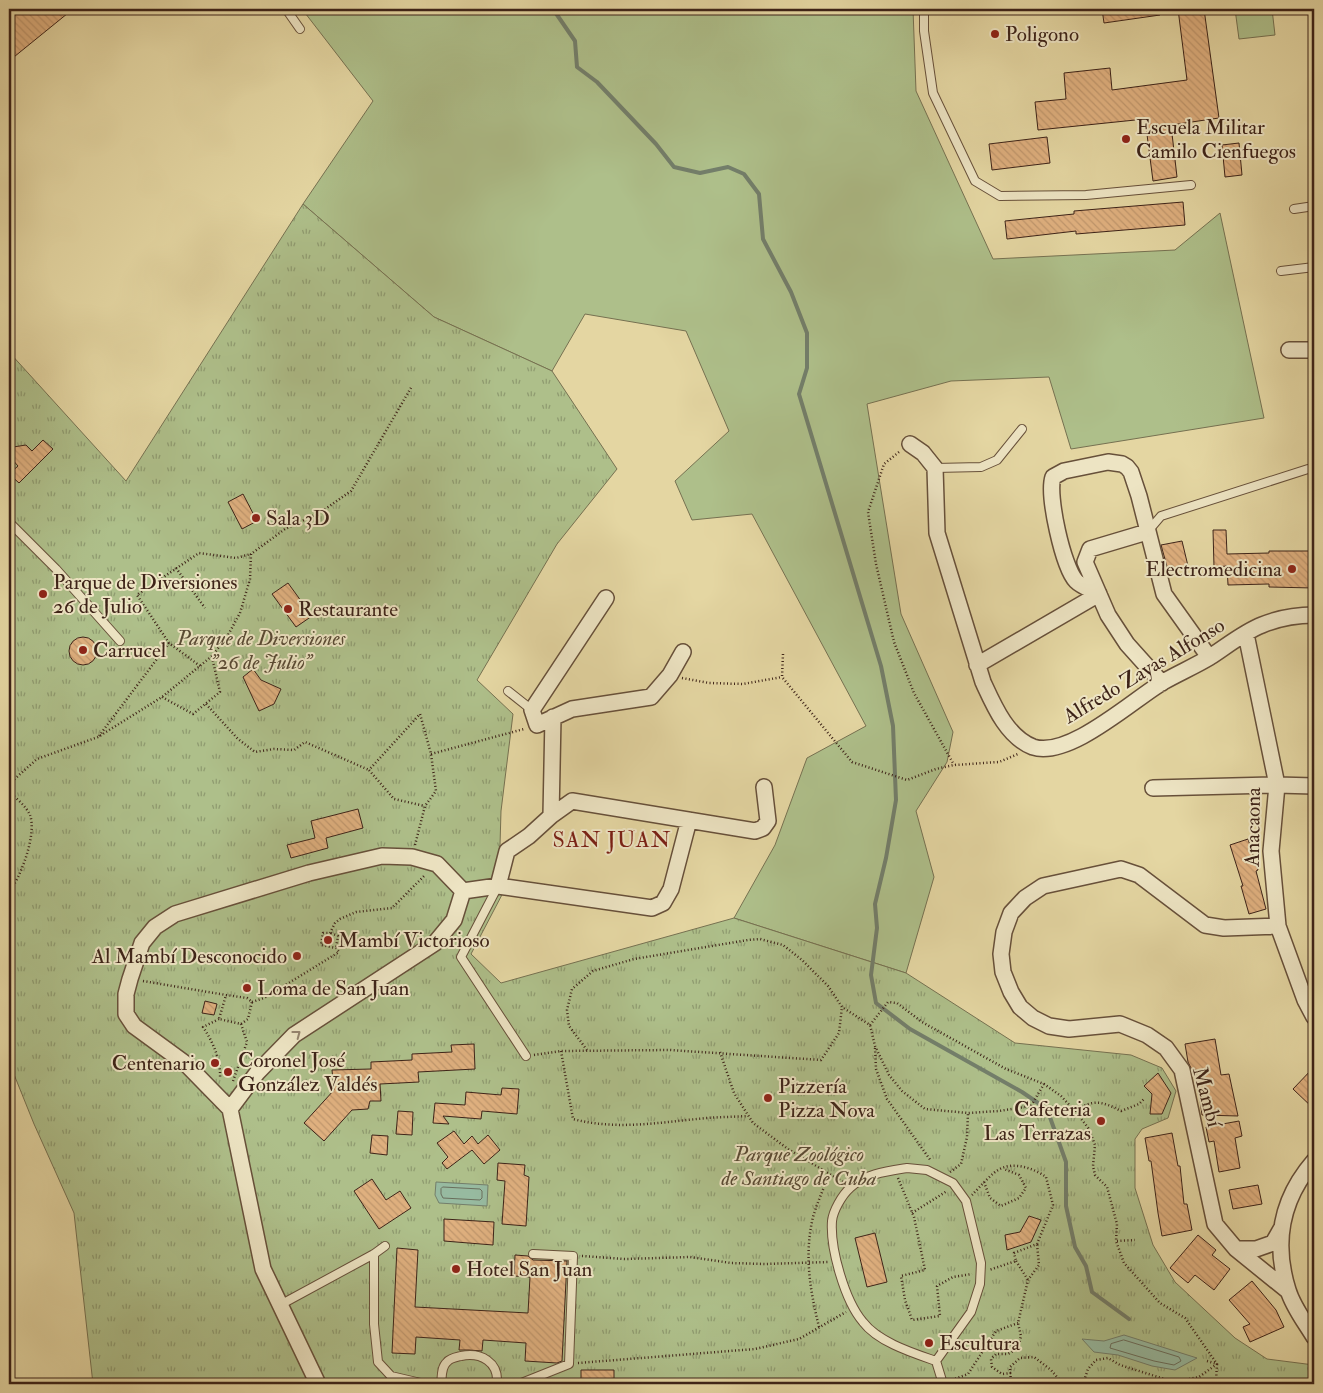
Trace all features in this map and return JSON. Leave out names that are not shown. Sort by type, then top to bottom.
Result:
[{"type":"street","points":[[1289,350],[1314,350]]},
{"type":"street","points":[[910,444],[922,452],[935,468],[937,534],[983,682],[1002,719],[1015,737],[1034,747]]},
{"type":"street","points":[[1100,594],[1077,583],[1069,568],[1061,546],[1051,492],[1053,477],[1064,471],[1108,462],[1122,464],[1131,472],[1164,594],[1209,657]]},
{"type":"street","points":[[1147,532],[1090,549],[1085,562],[1108,615],[1128,644],[1162,683]]},
{"type":"street","points":[[977,664],[1100,594]]},
{"type":"street","points":[[606,598],[532,710],[537,726],[572,709],[651,697],[670,675],[683,652]]},
{"type":"street","name":"Alfredo Zayas Alfonso","points":[[1034,747],[1055,747],[1078,739],[1132,705],[1162,683],[1262,625],[1296,615],[1314,615]]},
{"type":"street","name":"Anacaona","points":[[1246,634],[1277,785],[1271,851],[1278,926],[1304,1000],[1314,1017]]},
{"type":"street","points":[[551,816],[553,717]]},
{"type":"street","points":[[1153,788],[1314,786]]},
{"type":"street","points":[[498,886],[507,851],[529,836],[551,816],[572,801],[754,831],[763,828],[768,821],[764,787]]},
{"type":"street","points":[[463,891],[498,886],[652,908],[664,903],[671,889],[689,820]]},
{"type":"street","points":[[318,1384],[263,1270],[230,1109],[186,1064],[134,1026],[126,1014],[126,994],[130,979],[142,943],[155,927],[175,914],[309,873],[382,856],[412,857],[437,864],[463,891]]},
{"type":"street","name":"Mambí","points":[[1278,926],[1224,928],[1206,925],[1140,875],[1121,869],[1043,886],[1025,898],[1011,914],[1004,932],[1001,954],[1004,972],[1011,992],[1020,1006],[1033,1018],[1050,1026],[1069,1029],[1120,1024],[1147,1035],[1166,1048],[1182,1070],[1215,1224],[1236,1249],[1288,1291]]},
{"type":"street","points":[[230,1109],[257,1073],[294,1035],[435,943],[454,920],[463,891]]},
{"type":"street","points":[[1236,1249],[1256,1249],[1273,1243],[1281,1229],[1294,1187],[1314,1161]]},
{"type":"street","points":[[1281,1229],[1280,1250],[1288,1291],[1314,1336]]},
{"type":"lane","points":[[286,9],[300,29]]},
{"type":"lane","points":[[924,9],[924,30],[932,93],[975,181],[1000,196],[1086,195],[1192,184]]},
{"type":"lane","points":[[1294,209],[1314,206]]},
{"type":"lane","points":[[1281,271],[1314,267]]},
{"type":"lane","points":[[935,468],[981,466],[997,460],[1022,429]]},
{"type":"lane","points":[[1147,532],[1161,516],[1308,469]]},
{"type":"lane","points":[[9,522],[56,570],[120,641]]},
{"type":"lane","points":[[508,691],[532,710]]},
{"type":"lane","points":[[498,886],[461,957],[526,1056]]},
{"type":"lane","points":[[907,1168],[928,1170],[953,1183],[966,1201],[981,1263],[980,1284],[971,1312],[936,1361],[905,1351],[884,1339],[863,1323],[850,1302],[835,1254],[832,1220],[838,1204],[850,1187],[875,1173],[907,1168]]},
{"type":"lane","points":[[280,1305],[374,1254],[385,1246]]},
{"type":"lane","points":[[374,1254],[374,1324],[378,1362],[391,1376],[425,1384]]},
{"type":"lane","points":[[520,1384],[569,1364],[573,1256],[533,1254]]},
{"type":"lane","points":[[441,1384],[442,1370],[447,1361],[454,1357],[472,1354],[488,1361],[495,1367],[496,1384]]},
{"type":"lane","points":[[936,1361],[943,1384]]},
{"type":"path","points":[[200,666],[169,644],[137,595],[199,553],[236,558],[251,554],[285,529],[321,512],[351,491],[412,386]]},
{"type":"path","points":[[910,444],[884,464],[868,512],[876,564],[894,642],[914,693],[954,765]]},
{"type":"path","points":[[9,784],[37,760],[98,737],[162,697],[212,656],[227,637],[240,613],[250,579],[251,554]]},
{"type":"path","points":[[176,568],[206,608]]},
{"type":"path","points":[[98,737],[169,644]]},
{"type":"path","points":[[783,654],[782,676],[852,762],[908,780],[936,769],[954,765],[999,762],[1034,747]]},
{"type":"path","points":[[162,697],[193,714],[206,704],[220,692],[212,656]]},
{"type":"path","points":[[670,675],[709,684],[743,684],[782,676]]},
{"type":"path","points":[[206,704],[238,739],[255,752],[274,749],[294,750],[305,742],[369,770],[394,799],[425,806]]},
{"type":"path","points":[[369,770],[420,714],[431,754],[436,791],[425,806],[412,857]]},
{"type":"path","points":[[431,754],[537,726]]},
{"type":"path","points":[[9,792],[30,815],[31,837],[26,858],[14,886],[9,892]]},
{"type":"path","points":[[330,933],[335,923],[356,912],[392,908],[437,864]]},
{"type":"path","points":[[252,1002],[264,998],[339,952],[336,948],[338,936],[323,933],[321,945],[336,948]]},
{"type":"path","points":[[587,1050],[569,1026],[567,1010],[572,989],[592,971],[634,959],[670,952],[760,939],[783,945],[802,960],[828,986],[842,1007],[870,1025],[875,1046],[876,1069],[887,1099],[943,1177],[961,1164],[967,1137],[968,1113]]},
{"type":"path","points":[[130,979],[226,994],[247,998],[252,1002]]},
{"type":"path","points":[[219,1019],[226,994]]},
{"type":"path","points":[[220,1083],[220,1065],[209,1036],[203,1027],[219,1019],[241,1024],[248,1019],[252,1002]]},
{"type":"path","points":[[870,1025],[888,1002],[897,1003],[922,1022],[1006,1069],[1044,1084],[1061,1096],[1089,1130],[1095,1145],[1093,1166],[1095,1176],[1107,1187],[1116,1224],[1116,1241],[1124,1264],[1160,1303],[1185,1318],[1217,1364],[1216,1381],[1212,1384]]},
{"type":"path","points":[[526,1056],[561,1051],[670,1050],[821,1060],[839,1033],[842,1007]]},
{"type":"path","points":[[231,1087],[247,1042],[241,1024]]},
{"type":"path","points":[[875,1046],[889,1075],[902,1091],[925,1109],[968,1113],[1031,1106],[1044,1084]]},
{"type":"path","points":[[561,1051],[574,1119],[590,1123],[646,1125],[699,1118],[748,1116]]},
{"type":"path","points":[[720,1052],[734,1093],[753,1123],[788,1149],[850,1187]]},
{"type":"path","points":[[1075,1112],[1085,1104],[1105,1102],[1121,1110],[1139,1104],[1144,1099]]},
{"type":"path","points":[[966,1201],[984,1182],[1002,1168],[1023,1166],[1036,1170],[1046,1176],[1053,1205],[1036,1244],[1039,1265],[1028,1280],[1018,1323],[1021,1336],[1018,1348],[1008,1354],[996,1354],[991,1359],[992,1367],[1002,1374],[1011,1373]]},
{"type":"path","points":[[984,1182],[990,1198],[1001,1206],[1019,1198],[1026,1188],[1019,1175],[1002,1168]]},
{"type":"path","points":[[894,1170],[912,1213],[925,1270],[901,1276],[905,1300],[912,1320],[940,1316],[937,1286],[952,1277],[980,1273],[1016,1261]]},
{"type":"path","points":[[820,1327],[811,1295],[808,1263],[813,1218],[829,1174]]},
{"type":"path","points":[[912,1213],[947,1191],[958,1190]]},
{"type":"path","points":[[1116,1241],[1135,1240]]},
{"type":"path","points":[[1028,1280],[1016,1261],[1014,1254],[1036,1244]]},
{"type":"path","points":[[573,1256],[625,1258],[690,1257],[731,1263],[765,1264],[829,1262],[835,1254]]},
{"type":"path","points":[[569,1364],[755,1349],[798,1339],[854,1308]]},
{"type":"path","points":[[943,1384],[968,1374],[996,1331],[1018,1323]]},
{"type":"path","points":[[1012,1384],[1010,1367],[1020,1358],[1034,1357],[1051,1370],[1063,1384]]},
{"type":"path","points":[[1083,1384],[1088,1369],[1096,1360],[1108,1358],[1120,1366],[1174,1382],[1199,1377],[1217,1364]]},
{"type":"path","points":[[1207,1361],[1217,1364]]},
{"type":"green space","points":[[302,9],[913,9],[916,91],[993,259],[1175,250],[1220,213],[1264,418],[1071,449],[1049,377],[951,381],[867,404],[901,614],[953,732],[947,762],[916,811],[934,877],[906,973],[734,918],[775,845],[807,758],[866,726],[752,514],[692,520],[675,481],[729,431],[686,331],[585,314],[552,371],[434,317],[303,204],[373,101]]},
{"type":"green space","points":[[1235,9],[1272,9],[1275,35],[1239,39]]},
{"type":"green space","points":[[303,204],[434,317],[552,371],[617,469],[557,544],[477,680],[513,714],[501,811],[499,879],[505,889],[471,954],[501,983],[734,918],[906,973],[1015,1043],[1131,1055],[1162,1068],[1176,1091],[1168,1118],[1142,1129],[1135,1139],[1135,1188],[1153,1245],[1175,1282],[1235,1338],[1267,1359],[1314,1365],[1314,1384],[93,1384],[74,1213],[34,1124],[9,1062],[9,352],[126,481]]},
{"type":"water","points":[[436,1182],[488,1185],[487,1206],[439,1203],[435,1195]]},
{"type":"water","points":[[1124,1335],[1197,1358],[1175,1370],[1152,1366],[1118,1355],[1094,1352],[1082,1339],[1104,1341]]},
{"type":"building","points":[[9,9],[73,9],[9,61]]},
{"type":"building","points":[[1102,9],[1160,9],[1160,15],[1104,23]]},
{"type":"building","points":[[1178,9],[1204,9],[1219,118],[1171,125],[1177,177],[1153,181],[1145,119],[1038,130],[1035,102],[1066,99],[1064,73],[1110,68],[1112,90],[1187,80]]},
{"type":"building","points":[[1047,137],[1050,163],[992,170],[989,144]]},
{"type":"building","points":[[1239,143],[1242,175],[1225,177],[1222,145]]},
{"type":"building","points":[[1183,202],[1185,225],[1076,234],[1076,231],[1007,239],[1005,221],[1074,214],[1074,211]]},
{"type":"building","points":[[43,440],[53,449],[19,483],[9,474],[18,466],[11,458],[13,447],[26,445],[32,451]]},
{"type":"building","points":[[243,494],[257,521],[242,529],[228,502]]},
{"type":"building","points":[[1213,530],[1226,530],[1227,554],[1269,553],[1269,551],[1314,551],[1314,588],[1269,587],[1269,584],[1228,585],[1227,566],[1214,567]]},
{"type":"building","points":[[1182,541],[1188,566],[1168,570],[1161,545]]},
{"type":"building","points":[[288,583],[312,616],[296,627],[272,594]]},
{"type":"building","name":"Carrucel","points":[[83,637],[93,641],[97,651],[93,661],[83,665],[73,661],[69,651],[73,641]]},
{"type":"building","points":[[253,669],[261,680],[281,689],[274,704],[259,711],[243,677]]},
{"type":"building","points":[[358,809],[363,828],[326,838],[328,848],[291,858],[287,845],[315,838],[311,821]]},
{"type":"building","points":[[1248,839],[1258,870],[1256,871],[1266,909],[1249,914],[1241,886],[1243,886],[1230,845]]},
{"type":"building","points":[[205,1001],[217,1004],[214,1015],[202,1013]]},
{"type":"building","points":[[1215,1039],[1221,1075],[1229,1074],[1238,1116],[1202,1115],[1196,1070],[1192,1070],[1188,1062],[1185,1044]]},
{"type":"building","points":[[474,1044],[475,1069],[418,1072],[419,1082],[380,1084],[381,1101],[370,1101],[368,1109],[352,1110],[324,1141],[304,1123],[334,1090],[332,1070],[371,1069],[371,1062],[412,1060],[412,1054],[452,1052],[451,1045]]},
{"type":"building","points":[[1314,1067],[1314,1109],[1293,1089]]},
{"type":"building","points":[[1158,1073],[1171,1093],[1162,1114],[1150,1114],[1152,1094],[1144,1086]]},
{"type":"building","points":[[502,1088],[519,1089],[517,1114],[482,1111],[481,1119],[443,1116],[449,1124],[433,1123],[435,1103],[465,1105],[466,1092],[501,1095]]},
{"type":"building","points":[[398,1111],[413,1112],[412,1135],[396,1134]]},
{"type":"building","points":[[1239,1121],[1242,1136],[1235,1138],[1240,1168],[1219,1172],[1214,1141],[1209,1142],[1206,1127]]},
{"type":"building","points":[[454,1131],[464,1144],[472,1136],[478,1144],[488,1135],[500,1150],[484,1164],[472,1150],[447,1169],[442,1163],[448,1157],[437,1143]]},
{"type":"building","points":[[1172,1133],[1178,1166],[1180,1166],[1184,1204],[1187,1204],[1192,1230],[1162,1236],[1151,1161],[1149,1161],[1145,1138]]},
{"type":"building","points":[[372,1135],[388,1136],[387,1155],[370,1153]]},
{"type":"building","points":[[498,1163],[525,1165],[524,1175],[529,1177],[526,1226],[502,1224],[505,1181],[497,1180]]},
{"type":"building","points":[[372,1179],[386,1200],[400,1191],[411,1208],[379,1229],[354,1191]]},
{"type":"building","points":[[1258,1185],[1262,1204],[1233,1209],[1229,1190]]},
{"type":"building","points":[[1029,1216],[1041,1220],[1031,1242],[1007,1250],[1005,1235],[1020,1232]]},
{"type":"building","points":[[444,1219],[494,1222],[493,1245],[444,1241]]},
{"type":"building","points":[[875,1233],[887,1282],[867,1287],[855,1238]]},
{"type":"building","points":[[1198,1235],[1216,1250],[1212,1255],[1230,1269],[1214,1290],[1195,1275],[1188,1283],[1170,1268]]},
{"type":"building","points":[[397,1248],[418,1250],[415,1307],[528,1313],[530,1277],[514,1276],[515,1255],[528,1256],[533,1260],[567,1261],[562,1361],[557,1363],[525,1361],[526,1343],[483,1340],[482,1351],[459,1350],[460,1340],[416,1337],[415,1354],[392,1353]]},
{"type":"building","points":[[1252,1281],[1276,1310],[1284,1327],[1250,1342],[1243,1327],[1250,1324],[1229,1300]]},
{"type":"building","points":[[581,1370],[614,1370],[614,1384],[581,1384]]},
{"type":"waterway","points":[[553,9],[575,41],[577,67],[597,82],[656,144],[674,167],[700,173],[728,167],[744,174],[759,194],[763,239],[791,292],[807,333],[807,368],[799,394],[881,666],[893,726],[896,800],[886,858],[875,904],[877,928],[871,975],[876,1003],[910,1029],[1022,1092],[1047,1109],[1066,1162],[1066,1206],[1075,1247],[1086,1266],[1092,1292],[1129,1319]]},
{"type":"place","name":"Poligono","points":[[995,34]]},
{"type":"place","name":"Escuela Militar Camilo Cienfuegos","points":[[1126,139]]},
{"type":"place","name":"Sala 3D","points":[[256,518]]},
{"type":"place","name":"Electromedicina","points":[[1292,569]]},
{"type":"place","name":"Parque de Diversiones 26 de Julio","points":[[43,594]]},
{"type":"place","name":"Restaurante","points":[[288,609]]},
{"type":"place","name":"Carrucel","points":[[83,650]]},
{"type":"place","name":"Mambí Victorioso","points":[[328,940]]},
{"type":"place","name":"Al Mambí Desconocido","points":[[297,956]]},
{"type":"place","name":"Loma de San Juan","points":[[247,988]]},
{"type":"place","name":"Centenario","points":[[215,1063]]},
{"type":"place","name":"Coronel José González Valdés","points":[[228,1072]]},
{"type":"place","name":"Pizzería Pizza Nova","points":[[768,1098]]},
{"type":"place","name":"Cafeteria Las Terrazas","points":[[1101,1121]]},
{"type":"place","name":"Hotel San Juan","points":[[456,1269]]},
{"type":"place","name":"Escultura","points":[[929,1343]]},
{"type":"district","name":"SAN JUAN","points":[[612,840]]},
{"type":"park label","name":"Parque de Diversiones \"26 de Julio\"","points":[[261,650]]},
{"type":"park label","name":"Parque Zoológico de Santiago de Cuba","points":[[799,1166]]}]
